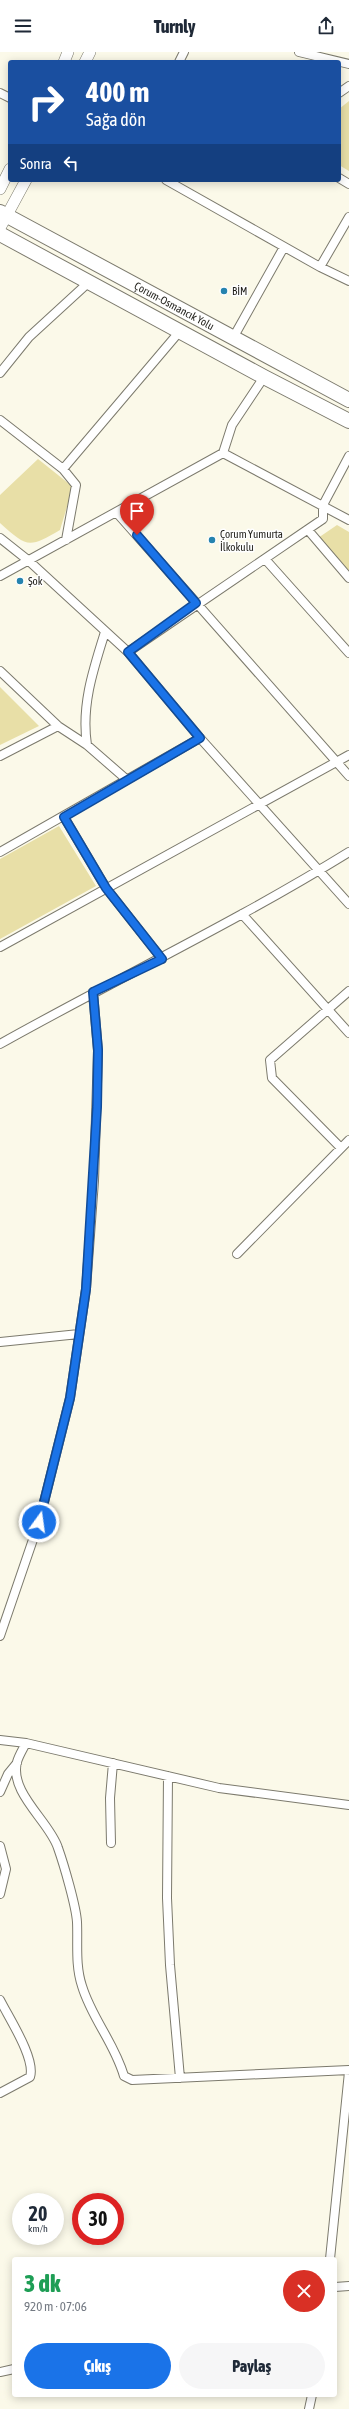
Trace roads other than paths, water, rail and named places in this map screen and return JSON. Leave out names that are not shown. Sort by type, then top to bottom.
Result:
[{"type":"highway","name":"Çorum-Osmancık Yolu","points":[[2,218],[349,400]]},
{"type":"highway","name":"Çorum-Osmancık Yolu","points":[[0,234],[264,377],[349,421]]},
{"type":"street","points":[[299,52],[332,60]]},
{"type":"street","points":[[0,189],[8,174]]},
{"type":"street","points":[[2,218],[25,182]]},
{"type":"street","points":[[170,182],[349,282]]},
{"type":"street","points":[[320,267],[349,217]]},
{"type":"street","points":[[233,338],[284,247]]},
{"type":"street","points":[[0,373],[28,338],[89,282]]},
{"type":"street","points":[[63,469],[180,331]]},
{"type":"street","points":[[0,576],[117,513],[223,453],[232,425],[264,377]]},
{"type":"street","points":[[0,420],[63,469],[76,485],[66,540]]},
{"type":"street","points":[[223,453],[349,520]]},
{"type":"street","points":[[128,652],[196,603],[265,559],[323,518],[323,505],[349,456]]},
{"type":"street","points":[[117,513],[349,776]]},
{"type":"street","points":[[308,530],[349,578]]},
{"type":"street","points":[[0,538],[29,561],[128,652],[200,738],[260,803],[349,904]]},
{"type":"street","points":[[265,559],[349,652]]},
{"type":"street","points":[[86,745],[84,723],[89,681],[105,632]]},
{"type":"street","points":[[0,671],[58,726],[86,745],[126,779]]},
{"type":"street","points":[[0,756],[58,726]]},
{"type":"street","points":[[0,852],[64,817],[126,779],[200,738]]},
{"type":"street","points":[[0,947],[260,803],[337,763],[349,755]]},
{"type":"street","points":[[64,817],[106,888],[162,959]]},
{"type":"street","points":[[0,1044],[93,992],[162,959],[349,852]]},
{"type":"street","points":[[242,914],[349,1033]]},
{"type":"street","points":[[341,1148],[272,1078],[270,1060],[349,991]]},
{"type":"street","points":[[0,1636],[39,1522],[70,1398],[86,1289],[97,1107],[98,1050],[93,992]]},
{"type":"street","points":[[237,1254],[349,1140]]},
{"type":"street","points":[[0,1342],[79,1334]]},
{"type":"street","points":[[0,1740],[26,1743],[219,1788],[349,1805]]},
{"type":"street","points":[[0,1792],[8,1774],[17,1763],[26,1743]]},
{"type":"street","points":[[17,1763],[17,1776],[25,1797],[58,1847],[77,1921],[76,1946],[81,1984],[94,2015],[116,2051],[124,2076],[132,2080],[349,2071],[330,2257]]},
{"type":"street","points":[[111,1843],[110,1798],[113,1763]]},
{"type":"street","points":[[168,1776],[170,1958],[180,2078]]},
{"type":"street","points":[[0,1846],[6,1869],[0,1894]]},
{"type":"street","points":[[0,2000],[33,2070],[30,2077],[0,2093]]},
{"type":"street","points":[[337,2287],[349,2286]]},
{"type":"street","points":[[0,2372],[12,2369]]},
{"type":"street","points":[[309,2409],[312,2397]]},
{"type":"place","name":"BİM","points":[[224,291]]},
{"type":"place","name":"Çorum Yumurta İlkokulu","points":[[212,540]]},
{"type":"place","name":"Şok","points":[[20,581]]}]
